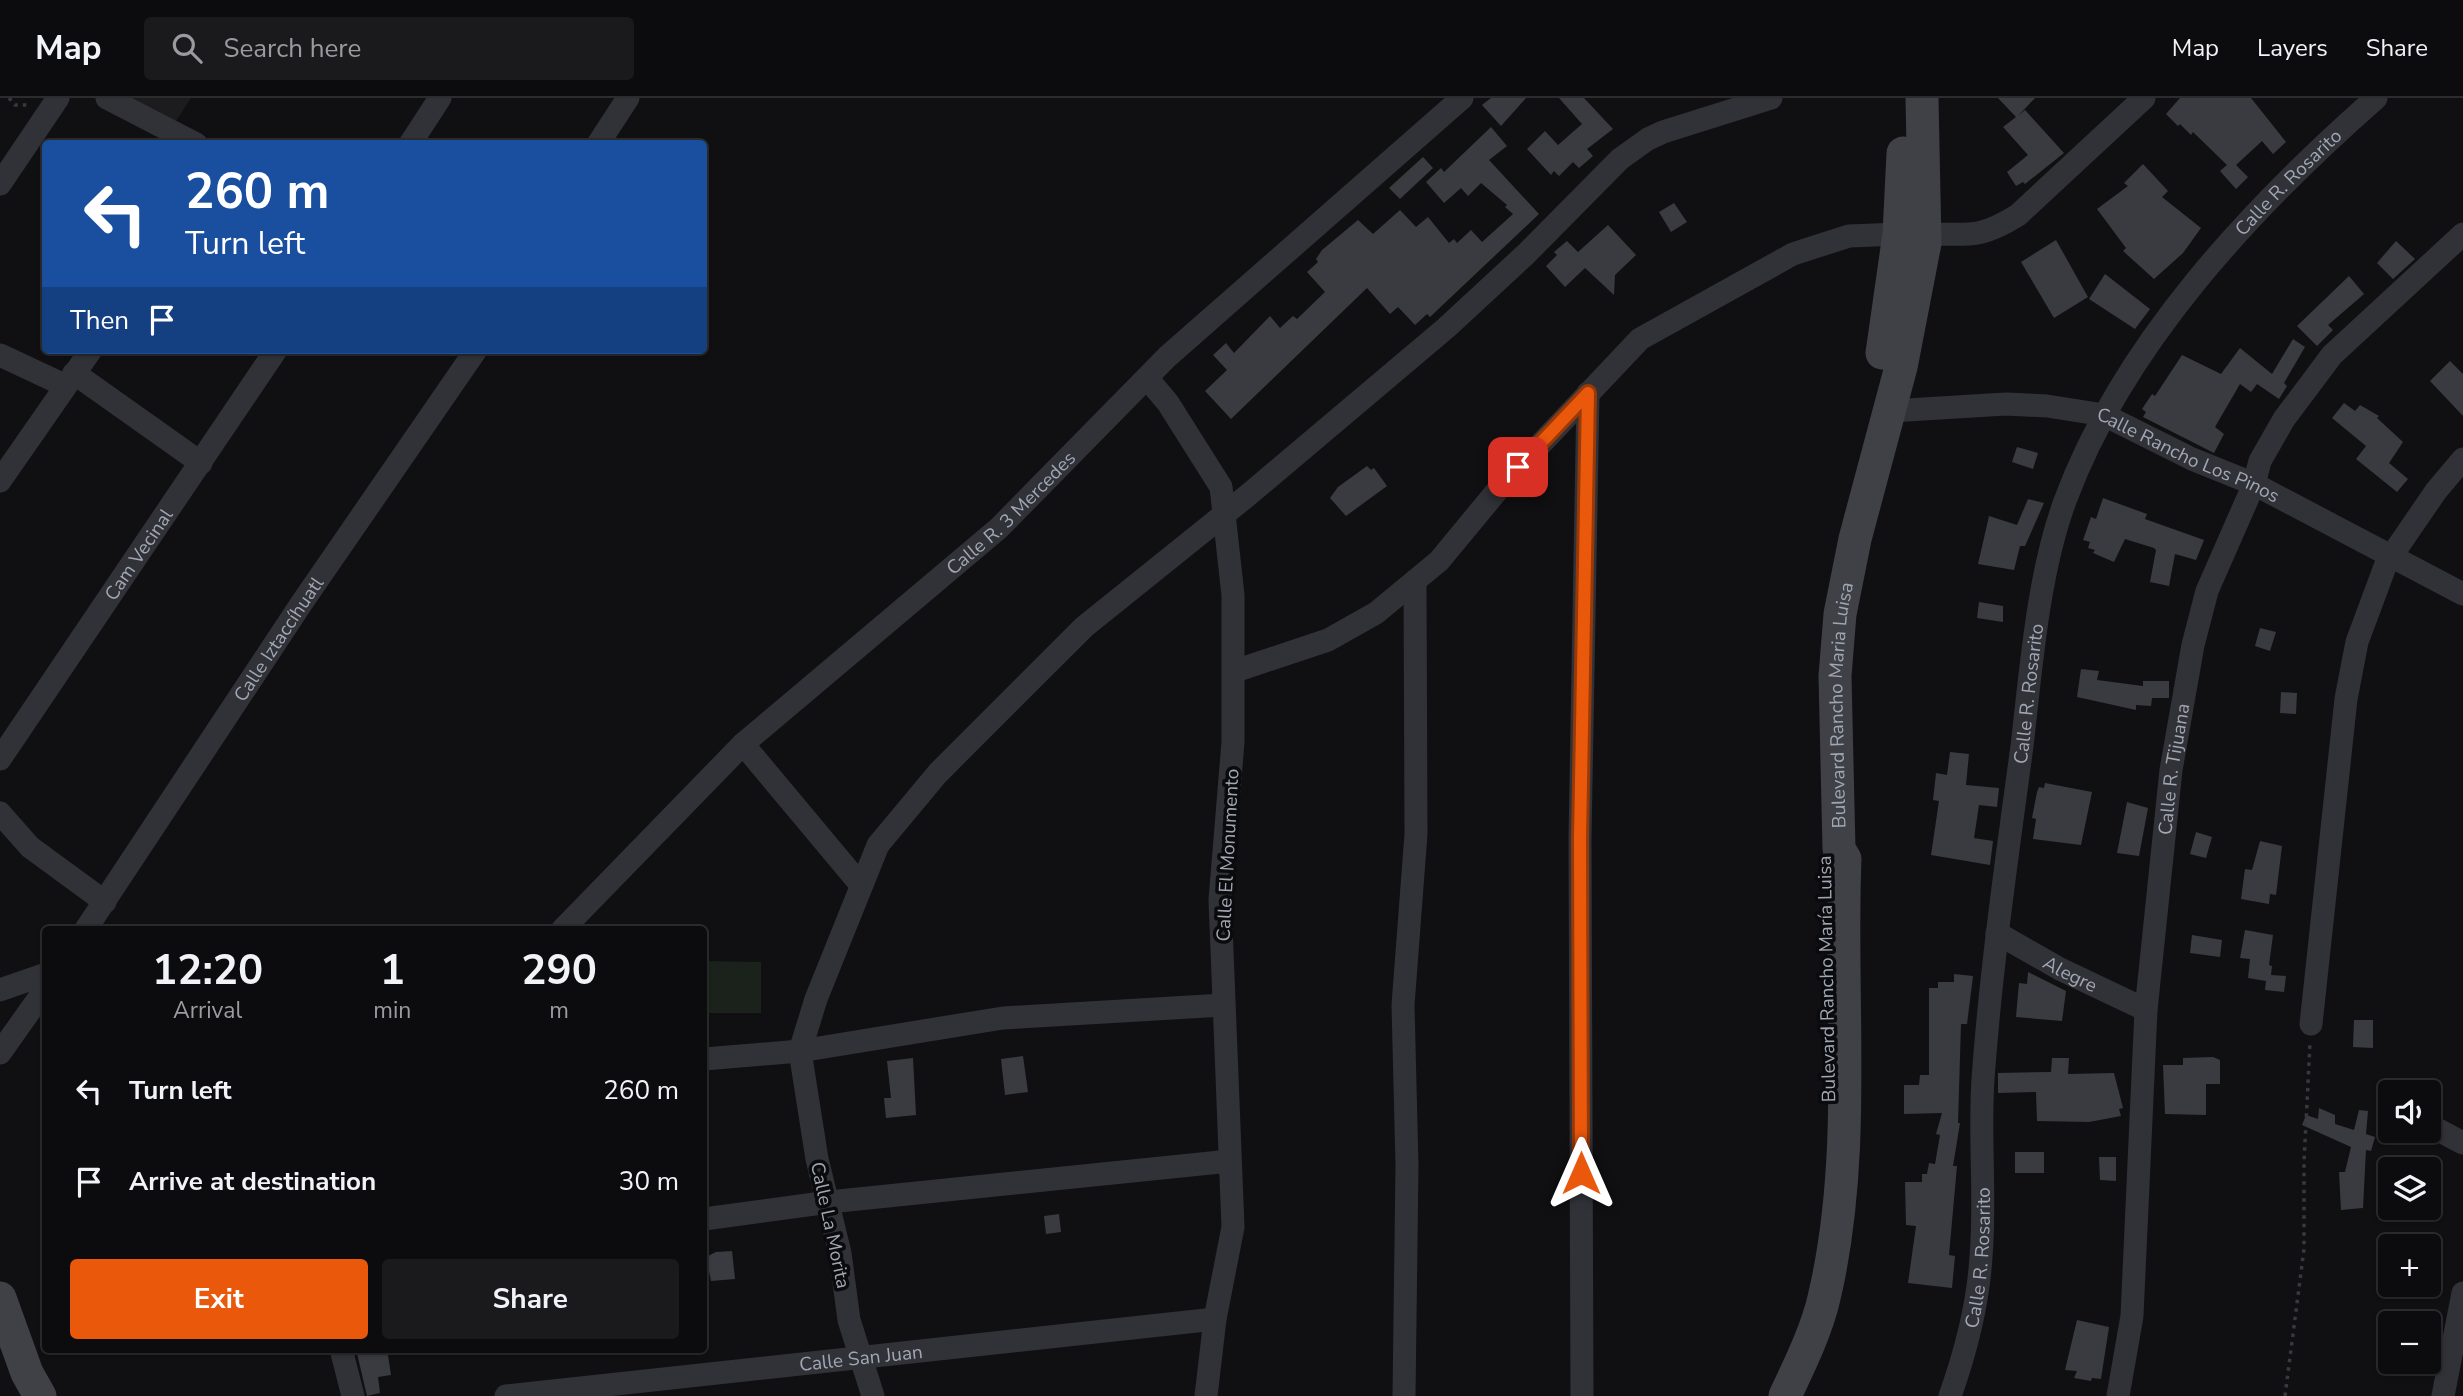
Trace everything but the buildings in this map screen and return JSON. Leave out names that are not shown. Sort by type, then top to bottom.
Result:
[{"type":"street","points":[[0,184],[58,98]]},
{"type":"street","points":[[107,98],[188,140]]},
{"type":"street","points":[[414,140],[440,98]]},
{"type":"street","points":[[601,140],[628,98]]},
{"type":"street","name":"Calle R. 3 Mercedes","points":[[566,926],[743,744],[999,528],[1147,378],[1462,98]]},
{"type":"street","points":[[800,1051],[816,999],[860,884],[878,845],[938,773],[1084,627],[1446,328],[1526,254],[1620,159],[1663,132],[1771,98]]},
{"type":"street","name":"Bulevard Rancho María Luisa","points":[[1769,1396],[1799,1331],[1822,1232],[1831,1082],[1821,741],[1824,637],[1829,592],[1886,334],[1913,234],[1904,162],[1901,98]]},
{"type":"street","name":"Bulevard Rancho Maria Luisa","points":[[1785,1396],[1808,1347],[1824,1298],[1839,1204],[1847,1061],[1842,947],[1845,859],[1839,849],[1835,676],[1840,614],[1852,552],[1901,367],[1922,98]]},
{"type":"street","points":[[1235,671],[1328,640],[1376,613],[1439,561],[1501,486],[1640,339],[1793,254],[1849,236],[1980,235],[2018,215],[2144,98]]},
{"type":"street","name":"Calle R. Rosarito","points":[[1950,1396],[1973,1318],[1982,1257],[1983,1082],[1997,933],[2032,662],[2052,545],[2065,500],[2105,415],[2157,331],[2227,247],[2343,128],[2376,98]]},
{"type":"street","name":"Calle R. Tijuana","points":[[2118,1396],[2132,1316],[2146,1010],[2171,770],[2193,645],[2207,591],[2253,484],[2260,461],[2284,419],[2332,355],[2463,234]]},
{"type":"street","points":[[0,481],[88,354]]},
{"type":"street","name":"Cam Vecinal","points":[[0,759],[94,615],[201,463],[273,354]]},
{"type":"street","name":"Calle Iztaccíhuatl","points":[[88,926],[301,604],[473,354]]},
{"type":"street","points":[[0,355],[69,379],[201,463]]},
{"type":"street","name":"Calle El Monumento","points":[[1147,378],[1168,403],[1221,487],[1226,511],[1235,671],[1233,742],[1220,900],[1233,1227],[1215,1319],[1206,1396]]},
{"type":"street","points":[[1582,1396],[1580,838],[1588,393]]},
{"type":"street","name":"Calle Rancho Los Pinos","points":[[1890,411],[2006,404],[2047,406],[2105,415],[2192,459],[2253,484],[2463,594]]},
{"type":"street","points":[[2311,1024],[2346,699],[2357,642],[2392,556],[2436,491],[2463,459]]},
{"type":"street","points":[[1404,1396],[1407,1165],[1403,1005],[1416,834],[1415,581]]},
{"type":"street","points":[[743,744],[860,884]]},
{"type":"street","points":[[0,813],[30,848],[105,902]]},
{"type":"street","name":"Alegre","points":[[1997,933],[2060,969],[2146,1010]]},
{"type":"street","points":[[0,990],[42,975]]},
{"type":"street","points":[[0,1053],[42,994]]},
{"type":"street","points":[[707,1059],[800,1051],[1003,1018],[1223,1005]]},
{"type":"street","name":"Calle La Morita","points":[[800,1051],[817,1159],[829,1202],[849,1320],[873,1396]]},
{"type":"street","points":[[2441,1131],[2463,1143]]},
{"type":"street","points":[[707,1219],[829,1202],[1230,1161]]},
{"type":"street","points":[[2443,1396],[2463,1293]]},
{"type":"street","name":"Calle San Juan","points":[[506,1396],[1215,1319]]},
{"type":"street","points":[[3,1321],[40,1396]]},
{"type":"street","points":[[342,1353],[354,1396]]},
{"type":"path","points":[[2285,1396],[2304,1249],[2304,1162],[2311,1024]]},
{"type":"shaded area","points":[[120,98],[191,98],[170,130]]},
{"type":"shaded area","points":[[707,961],[761,962],[761,1013],[707,1013]]},
{"type":"route","points":[[1518,467],[1588,393],[1580,838],[1581,1173]]}]
